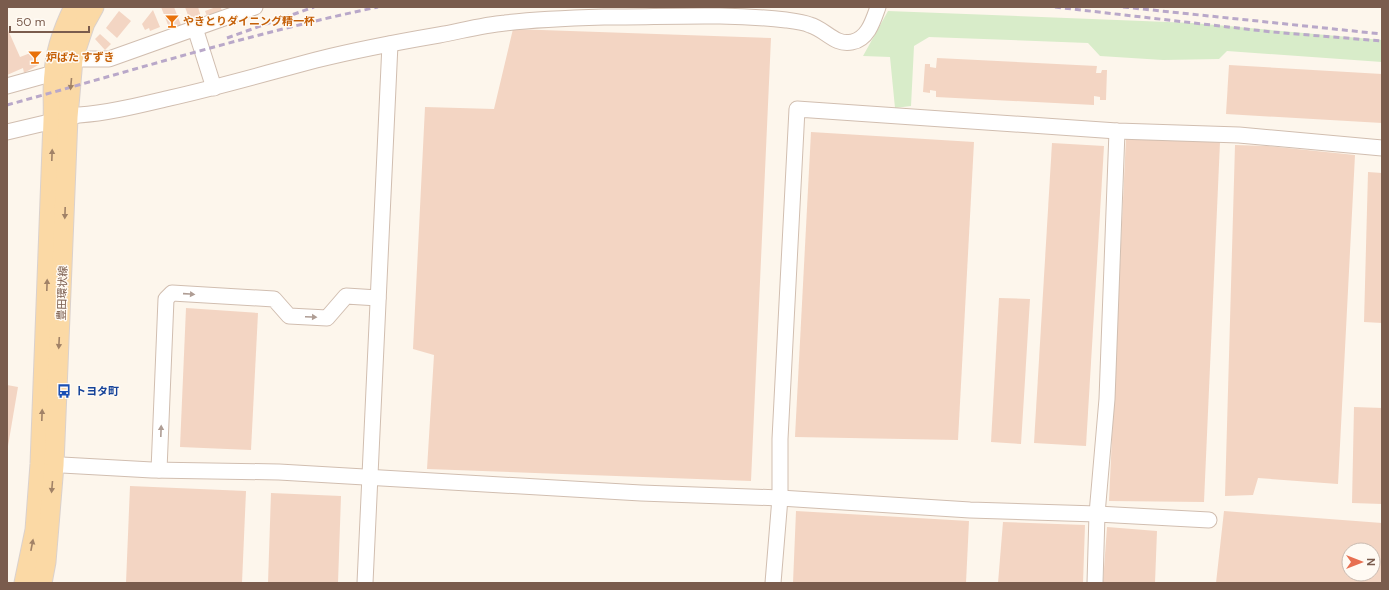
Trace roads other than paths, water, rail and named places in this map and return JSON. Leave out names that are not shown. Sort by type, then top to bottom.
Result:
[{"type":"main road","name":"豊田環状線","points":[[61,119],[54,73],[59,46],[74,7]]},
{"type":"main road","name":"豊田環状線","points":[[42,583],[46,562],[47,464],[61,119],[73,59],[82,30],[94,7]]},
{"type":"main road","name":"豊田環状線","points":[[24,583],[47,464]]},
{"type":"street","points":[[73,59],[109,59],[196,28],[236,10],[255,7]]},
{"type":"street","points":[[7,132],[61,119],[148,104],[317,60],[390,44],[502,23],[574,18],[737,16],[788,20],[811,25],[841,42],[852,42],[865,34],[871,26],[878,7]]},
{"type":"street","points":[[196,28],[214,88]]},
{"type":"street","points":[[365,583],[390,44]]},
{"type":"street","points":[[7,86],[54,73]]},
{"type":"street","points":[[774,583],[780,498],[780,439],[797,109],[1117,131],[1239,135],[1382,148]]},
{"type":"street","points":[[1095,583],[1098,514],[1107,399],[1117,131]]},
{"type":"street","points":[[159,470],[166,299],[172,293],[274,300],[289,316],[327,318],[346,296],[378,298]]},
{"type":"street","points":[[47,464],[159,470],[279,472],[641,493],[780,498],[970,510],[1098,514],[1209,520]]},
{"type":"railway","points":[[227,38],[314,7]]},
{"type":"railway","points":[[7,105],[238,40],[378,7]]},
{"type":"railway","points":[[1055,7],[1272,32],[1382,41]]},
{"type":"railway","points":[[1123,7],[1382,34]]},
{"type":"place","name":"やきとりダイニング精一杯","points":[[172,21]]},
{"type":"place","name":"炉ばた すずき","points":[[35,57]]},
{"type":"place","name":"トヨタ町","points":[[64,391]]}]
